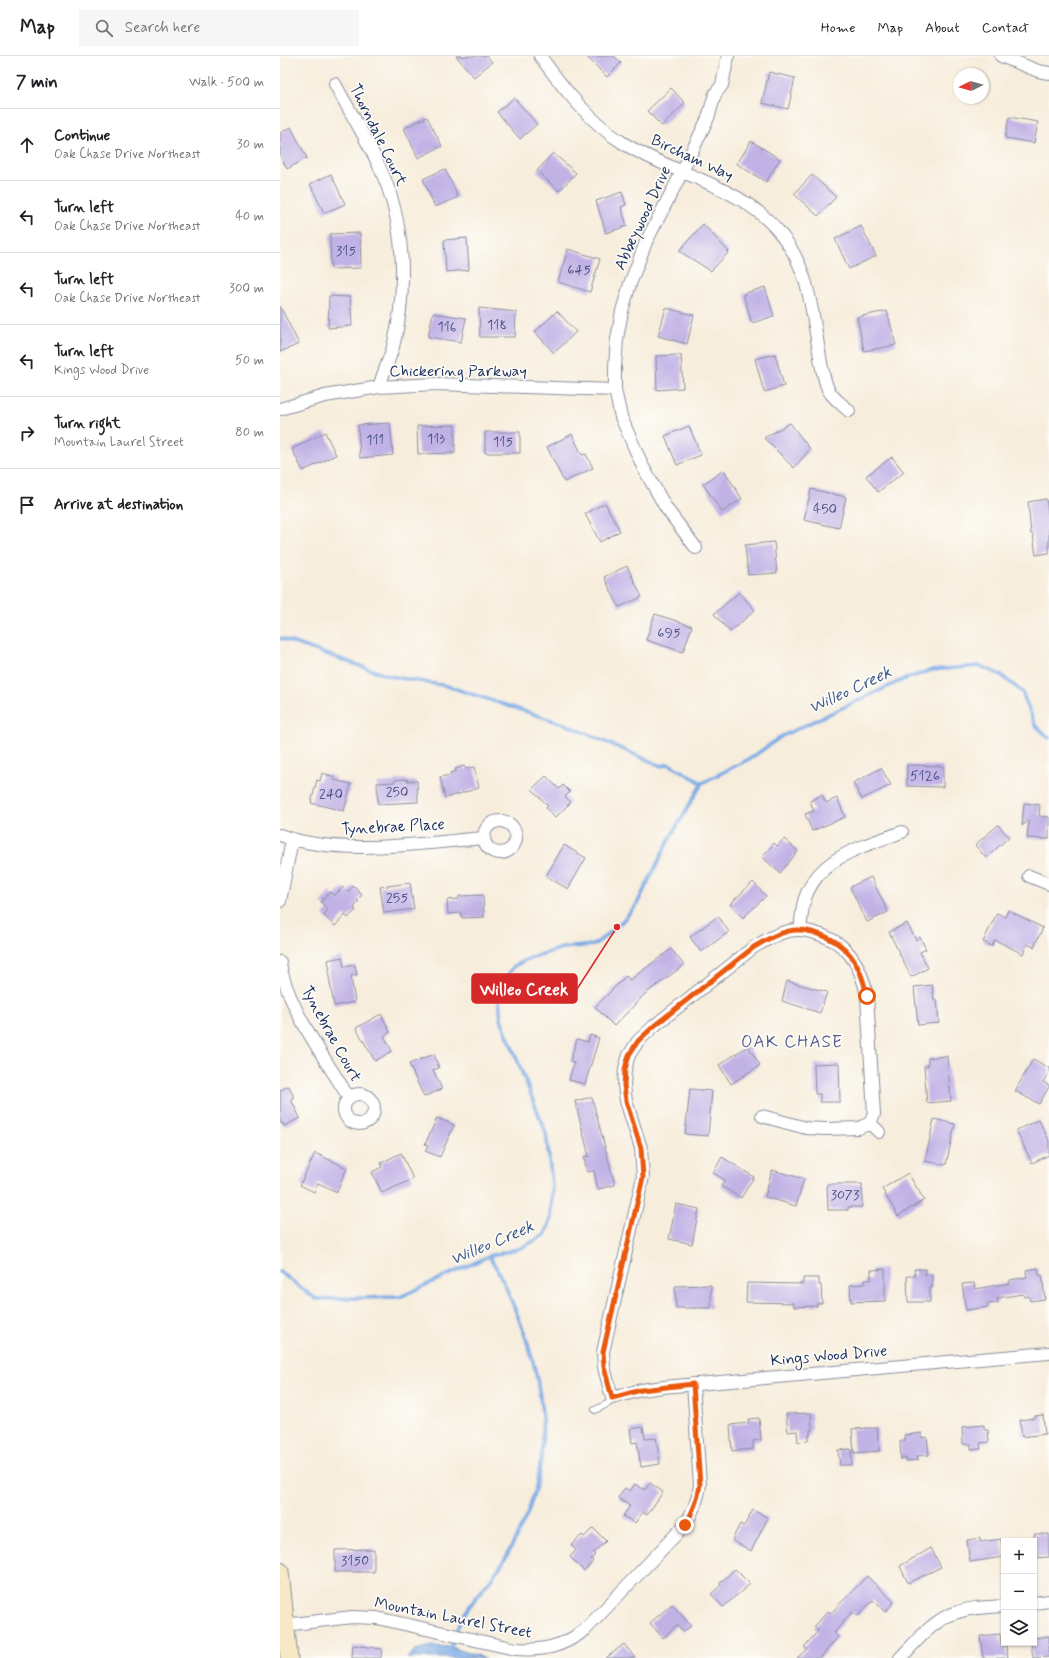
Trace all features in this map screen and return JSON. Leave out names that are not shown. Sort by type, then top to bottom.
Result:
[{"type":"main road","points":[[280,1571],[282,1625],[289,1658]]},
{"type":"street","name":"Bircham Way","points":[[540,56],[558,80],[600,126],[624,143],[682,172],[730,192],[746,202],[766,218],[784,237],[796,257],[806,281],[821,366],[828,391],[849,411]]},
{"type":"street","name":"Abbeywood Drive","points":[[696,548],[666,508],[643,467],[621,417],[615,390],[617,339],[622,311],[630,284],[646,242],[708,118],[715,94],[722,85],[728,56]]},
{"type":"street","points":[[1001,56],[1038,71],[1049,73]]},
{"type":"street","name":"Thorndale Court","points":[[335,84],[380,168],[391,199],[399,236],[402,273],[400,310],[393,347],[379,387]]},
{"type":"street","name":"Chickering Parkway","points":[[280,409],[325,396],[379,387],[436,384],[615,390]]},
{"type":"street","points":[[800,930],[804,905],[809,889],[819,873],[848,852],[902,832]]},
{"type":"street","name":"Tynebrae Place","points":[[280,835],[292,840],[362,847],[484,838]]},
{"type":"street","points":[[280,901],[292,840]]},
{"type":"street","points":[[1030,876],[1049,884]]},
{"type":"street","points":[[612,1398],[604,1367],[603,1352],[643,1177],[641,1148],[626,1101],[624,1085],[625,1069],[629,1055],[638,1041],[654,1026],[754,947],[769,938],[785,932],[800,930],[824,936],[845,949],[854,958],[865,983],[874,1114],[870,1123],[859,1128],[824,1130],[806,1128],[762,1116]]},
{"type":"street","name":"Tynebrae Court","points":[[280,962],[289,992],[298,1014],[349,1098]]},
{"type":"street","points":[[870,1123],[879,1132]]},
{"type":"street","name":"Kings Wood Drive","points":[[612,1398],[641,1390],[693,1384],[1049,1353]]},
{"type":"street","name":"Mountain Laurel Street","points":[[282,1625],[352,1617],[377,1618],[505,1648],[528,1650],[551,1648],[574,1638],[585,1630],[685,1525],[692,1513],[698,1500],[700,1485],[693,1384]]},
{"type":"street","points":[[1037,1603],[1049,1601]]},
{"type":"street","points":[[900,1658],[939,1621],[954,1613],[973,1609],[1001,1606]]},
{"type":"lane","points":[[595,1410],[609,1403],[612,1398]]},
{"type":"water","points":[[430,1646],[451,1647],[485,1658],[407,1658],[415,1650]]},
{"type":"building","points":[[456,56],[487,56],[492,62],[474,77]]},
{"type":"building","points":[[586,56],[614,56],[621,63],[607,77]]},
{"type":"building","points":[[769,72],[795,78],[788,109],[762,103]]},
{"type":"building","points":[[671,88],[685,103],[662,126],[647,111]]},
{"type":"building","points":[[514,98],[537,124],[520,139],[497,112]]},
{"type":"building","points":[[427,117],[442,146],[418,158],[404,128]]},
{"type":"building","points":[[1009,117],[1038,122],[1034,143],[1005,138]]},
{"type":"building","points":[[291,127],[307,158],[287,169],[280,155],[280,133]]},
{"type":"building","points":[[751,141],[780,159],[766,182],[737,164]]},
{"type":"building","points":[[553,153],[576,173],[559,191],[537,171]]},
{"type":"building","points":[[445,169],[458,197],[435,207],[423,179]]},
{"type":"building","points":[[331,174],[345,204],[324,213],[310,184]]},
{"type":"building","points":[[812,175],[836,197],[818,216],[794,194]]},
{"type":"building","points":[[622,192],[626,205],[621,207],[627,226],[606,233],[596,201]]},
{"type":"building","points":[[703,224],[729,252],[711,271],[679,251]]},
{"type":"building","points":[[861,226],[876,256],[849,269],[835,239]]},
{"type":"building","points":[[360,233],[361,268],[331,269],[330,234]]},
{"type":"building","points":[[467,238],[469,270],[446,272],[444,240]]},
{"type":"building","points":[[568,249],[600,259],[590,292],[558,282]]},
{"type":"building","points":[[765,287],[774,316],[752,323],[743,294]]},
{"type":"building","points":[[329,296],[350,297],[352,326],[328,328]]},
{"type":"building","points":[[280,306],[299,344],[280,352]]},
{"type":"building","points":[[479,308],[516,312],[515,337],[480,337]]},
{"type":"building","points":[[666,308],[694,315],[687,344],[658,336]]},
{"type":"building","points":[[557,311],[576,332],[554,353],[535,332]]},
{"type":"building","points":[[887,311],[896,345],[864,351],[857,317]]},
{"type":"building","points":[[433,313],[466,318],[461,342],[428,337]]},
{"type":"building","points":[[775,354],[784,386],[764,392],[755,359]]},
{"type":"building","points":[[681,355],[683,388],[657,390],[656,356]]},
{"type":"building","points":[[390,423],[393,455],[360,458],[358,425]]},
{"type":"building","points":[[790,423],[810,449],[794,468],[764,438]]},
{"type":"building","points":[[455,425],[455,453],[418,454],[417,426]]},
{"type":"building","points":[[689,426],[701,455],[677,465],[665,436]]},
{"type":"building","points":[[325,432],[336,455],[303,471],[292,449]]},
{"type":"building","points":[[485,432],[520,432],[520,453],[485,453]]},
{"type":"building","points":[[572,434],[582,455],[586,454],[593,468],[564,482],[547,447]]},
{"type":"building","points":[[892,457],[904,472],[878,492],[866,476]]},
{"type":"building","points":[[724,470],[742,499],[722,512],[703,484]]},
{"type":"building","points":[[811,489],[846,497],[839,528],[804,520]]},
{"type":"building","points":[[1046,499],[1049,518],[1049,553],[1036,555],[1033,534],[1031,534],[1028,502]]},
{"type":"building","points":[[605,503],[620,531],[600,542],[585,514]]},
{"type":"building","points":[[774,542],[777,573],[748,575],[745,545]]},
{"type":"building","points":[[627,566],[642,597],[619,607],[604,577]]},
{"type":"building","points":[[739,592],[755,610],[730,632],[714,614]]},
{"type":"building","points":[[655,614],[692,626],[683,652],[646,640]]},
{"type":"building","points":[[907,765],[943,766],[943,787],[907,786]]},
{"type":"building","points":[[464,766],[466,769],[474,767],[479,788],[445,798],[440,777],[451,775],[450,773],[456,771],[455,769]]},
{"type":"building","points":[[881,768],[891,785],[862,799],[853,783]]},
{"type":"building","points":[[322,773],[335,777],[334,780],[351,784],[344,811],[311,803],[317,780],[320,781]]},
{"type":"building","points":[[546,776],[559,789],[563,785],[570,792],[565,797],[571,802],[555,818],[546,808],[548,806],[532,789]]},
{"type":"building","points":[[407,779],[407,781],[417,781],[418,802],[378,804],[377,783],[394,782],[395,780]]},
{"type":"building","points":[[822,795],[826,803],[837,798],[845,817],[812,831],[805,814],[814,811],[810,801]]},
{"type":"building","points":[[1024,803],[1040,805],[1039,816],[1049,817],[1049,839],[1027,838],[1029,820],[1022,826]]},
{"type":"building","points":[[998,825],[1009,837],[986,858],[975,845]]},
{"type":"building","points":[[784,839],[798,851],[780,873],[762,857],[774,843],[777,846]]},
{"type":"building","points":[[564,845],[586,858],[568,889],[546,876]]},
{"type":"building","points":[[871,877],[888,912],[867,922],[850,887]]},
{"type":"building","points":[[753,882],[766,896],[743,918],[730,904]]},
{"type":"building","points":[[410,883],[414,909],[384,913],[380,887]]},
{"type":"building","points":[[353,886],[362,895],[357,900],[359,902],[354,907],[356,910],[348,918],[345,915],[335,926],[323,915],[328,910],[321,902],[330,892],[334,896],[343,887],[348,892]]},
{"type":"building","points":[[483,895],[484,917],[462,918],[461,913],[448,914],[447,900],[459,899],[459,896]]},
{"type":"building","points":[[1008,910],[1043,928],[1034,947],[1027,944],[1023,954],[995,940],[992,946],[983,942],[997,913],[1005,917]]},
{"type":"building","points":[[718,916],[729,932],[701,952],[690,937]]},
{"type":"building","points":[[907,923],[916,940],[920,937],[926,949],[920,952],[928,968],[911,977],[889,932]]},
{"type":"building","points":[[671,949],[684,965],[645,994],[614,1026],[595,1007],[626,976],[630,980]]},
{"type":"building","points":[[342,957],[344,967],[355,965],[357,975],[351,976],[355,1002],[334,1006],[328,971],[330,971],[328,960]]},
{"type":"building","points":[[787,981],[827,992],[820,1013],[782,1001]]},
{"type":"building","points":[[932,985],[934,1000],[937,1000],[939,1023],[918,1025],[914,987]]},
{"type":"building","points":[[381,1014],[390,1032],[384,1036],[392,1051],[375,1061],[356,1028]]},
{"type":"building","points":[[590,1035],[599,1038],[585,1084],[569,1080],[574,1063],[570,1061],[577,1039],[588,1042]]},
{"type":"building","points":[[748,1046],[760,1065],[731,1084],[719,1065]]},
{"type":"building","points":[[434,1054],[439,1068],[433,1070],[442,1089],[424,1097],[409,1064]]},
{"type":"building","points":[[947,1056],[951,1101],[927,1103],[924,1066],[928,1066],[928,1058]]},
{"type":"building","points":[[1033,1059],[1049,1068],[1049,1072],[1043,1082],[1049,1085],[1049,1087],[1039,1104],[1015,1091]]},
{"type":"building","points":[[839,1063],[840,1102],[820,1102],[820,1094],[815,1094],[814,1064]]},
{"type":"building","points":[[289,1086],[294,1098],[291,1099],[300,1118],[284,1126],[283,1123],[280,1123],[280,1090]]},
{"type":"building","points":[[690,1089],[712,1091],[708,1136],[685,1134]]},
{"type":"building","points":[[592,1098],[615,1185],[598,1189],[594,1171],[587,1172],[584,1157],[589,1156],[575,1101]]},
{"type":"building","points":[[437,1118],[454,1125],[440,1157],[425,1151],[428,1145],[425,1144]]},
{"type":"building","points":[[934,1119],[955,1124],[946,1165],[925,1161]]},
{"type":"building","points":[[1039,1120],[1049,1141],[1049,1155],[1032,1163],[1016,1130]]},
{"type":"building","points":[[315,1153],[347,1168],[337,1192],[318,1183],[314,1192],[300,1185]]},
{"type":"building","points":[[401,1153],[413,1179],[382,1193],[372,1172],[382,1167],[381,1163]]},
{"type":"building","points":[[722,1157],[754,1177],[741,1198],[721,1186],[725,1180],[713,1173]]},
{"type":"building","points":[[772,1170],[804,1179],[796,1206],[765,1197]]},
{"type":"building","points":[[908,1173],[924,1200],[898,1216],[882,1189]]},
{"type":"building","points":[[827,1184],[862,1184],[862,1207],[848,1207],[848,1210],[828,1210]]},
{"type":"building","points":[[676,1204],[699,1209],[692,1244],[669,1239]]},
{"type":"building","points":[[1038,1268],[1039,1275],[1042,1275],[1045,1299],[1030,1301],[1029,1296],[1024,1297],[1023,1294],[997,1298],[998,1303],[987,1304],[988,1307],[966,1310],[962,1284],[974,1283],[975,1289],[1010,1283],[1010,1280],[1027,1277],[1026,1270]]},
{"type":"building","points":[[885,1269],[885,1301],[851,1302],[850,1285],[865,1284],[865,1280],[871,1280],[871,1270]]},
{"type":"building","points":[[914,1269],[925,1269],[925,1274],[932,1274],[930,1302],[908,1302],[907,1276],[915,1276]]},
{"type":"building","points":[[803,1278],[819,1278],[822,1303],[817,1303],[817,1306],[794,1307],[794,1303],[746,1302],[747,1283],[803,1284]]},
{"type":"building","points":[[711,1285],[711,1308],[676,1308],[675,1286]]},
{"type":"building","points":[[811,1413],[812,1430],[810,1430],[808,1441],[798,1442],[797,1431],[788,1432],[786,1414]]},
{"type":"building","points":[[1043,1415],[1045,1434],[1022,1437],[1020,1420]]},
{"type":"building","points":[[759,1418],[761,1440],[753,1441],[753,1449],[732,1451],[730,1425],[749,1423],[748,1419]]},
{"type":"building","points":[[984,1425],[984,1430],[988,1430],[989,1442],[980,1443],[981,1449],[971,1450],[971,1444],[963,1444],[962,1427]]},
{"type":"building","points":[[643,1427],[645,1439],[656,1438],[660,1464],[641,1467],[637,1442],[632,1443],[630,1429]]},
{"type":"building","points":[[877,1428],[879,1451],[854,1453],[852,1429]]},
{"type":"building","points":[[922,1433],[922,1438],[927,1437],[929,1455],[917,1456],[918,1460],[906,1461],[906,1458],[901,1459],[900,1441],[905,1441],[904,1435]]},
{"type":"building","points":[[851,1449],[852,1465],[840,1465],[838,1450]]},
{"type":"building","points":[[650,1483],[663,1492],[647,1515],[643,1512],[635,1523],[623,1516],[630,1506],[618,1498],[625,1488],[630,1491],[635,1484],[645,1490]]},
{"type":"building","points":[[753,1510],[768,1518],[751,1551],[732,1540],[740,1524],[744,1526]]},
{"type":"building","points":[[593,1528],[606,1541],[593,1553],[595,1555],[591,1559],[593,1561],[584,1571],[570,1557],[576,1550],[571,1545],[582,1535],[584,1537]]},
{"type":"building","points":[[1034,1534],[1049,1534],[1049,1557],[1037,1558],[1037,1538],[1034,1538]]},
{"type":"building","points":[[980,1538],[980,1542],[1001,1539],[1001,1557],[970,1562],[967,1540]]},
{"type":"building","points":[[931,1548],[941,1567],[908,1583],[900,1566]]},
{"type":"building","points":[[374,1549],[374,1572],[335,1572],[335,1550]]},
{"type":"building","points":[[735,1569],[750,1584],[723,1607],[711,1594]]},
{"type":"building","points":[[867,1576],[894,1602],[885,1612],[873,1600],[858,1616],[852,1612],[834,1633],[838,1637],[820,1658],[797,1658],[807,1649],[804,1647],[818,1631],[814,1627],[828,1611],[831,1613]]},
{"type":"building","points":[[672,1604],[691,1626],[683,1632],[677,1625],[663,1638],[650,1623]]},
{"type":"building","points":[[1000,1634],[1001,1646],[1006,1646],[1008,1658],[983,1658],[980,1636]]},
{"type":"building","points":[[1049,1636],[1049,1657],[1033,1658],[1031,1646],[1037,1646],[1037,1638]]},
{"type":"building","points":[[624,1644],[635,1658],[606,1658]]},
{"type":"building","points":[[353,1645],[382,1649],[381,1658],[352,1658]]},
{"type":"waterway","points":[[280,638],[389,676],[447,686],[567,725],[661,766],[669,764],[702,783]]},
{"type":"waterway","name":"Willeo Creek","points":[[280,1272],[316,1299],[400,1297],[489,1256],[521,1248],[545,1235],[551,1219],[552,1184],[546,1133],[501,1019],[498,989],[514,966],[530,958],[562,948],[594,945],[617,927],[636,906],[670,838],[702,783],[751,758],[782,736],[902,680],[932,670],[980,666],[1001,675],[1022,692],[1035,725],[1049,738]]},
{"type":"waterway","points":[[451,1647],[463,1617],[502,1564],[516,1538],[529,1509],[537,1481],[542,1452],[540,1394],[534,1365],[525,1336],[511,1301],[500,1275],[489,1256]]},
{"type":"place","name":"Willeo Creek","points":[[617,927]]},
{"type":"district","name":"OAK CHASE","points":[[792,1042]]},
{"type":"route","points":[[685,1525],[698,1500],[700,1485],[693,1384],[641,1390],[612,1398],[604,1367],[603,1352],[643,1177],[641,1148],[626,1101],[624,1085],[625,1069],[629,1055],[638,1041],[654,1026],[754,947],[769,938],[785,932],[800,930],[811,932],[824,936],[845,949],[854,958],[865,983],[867,996]]}]
